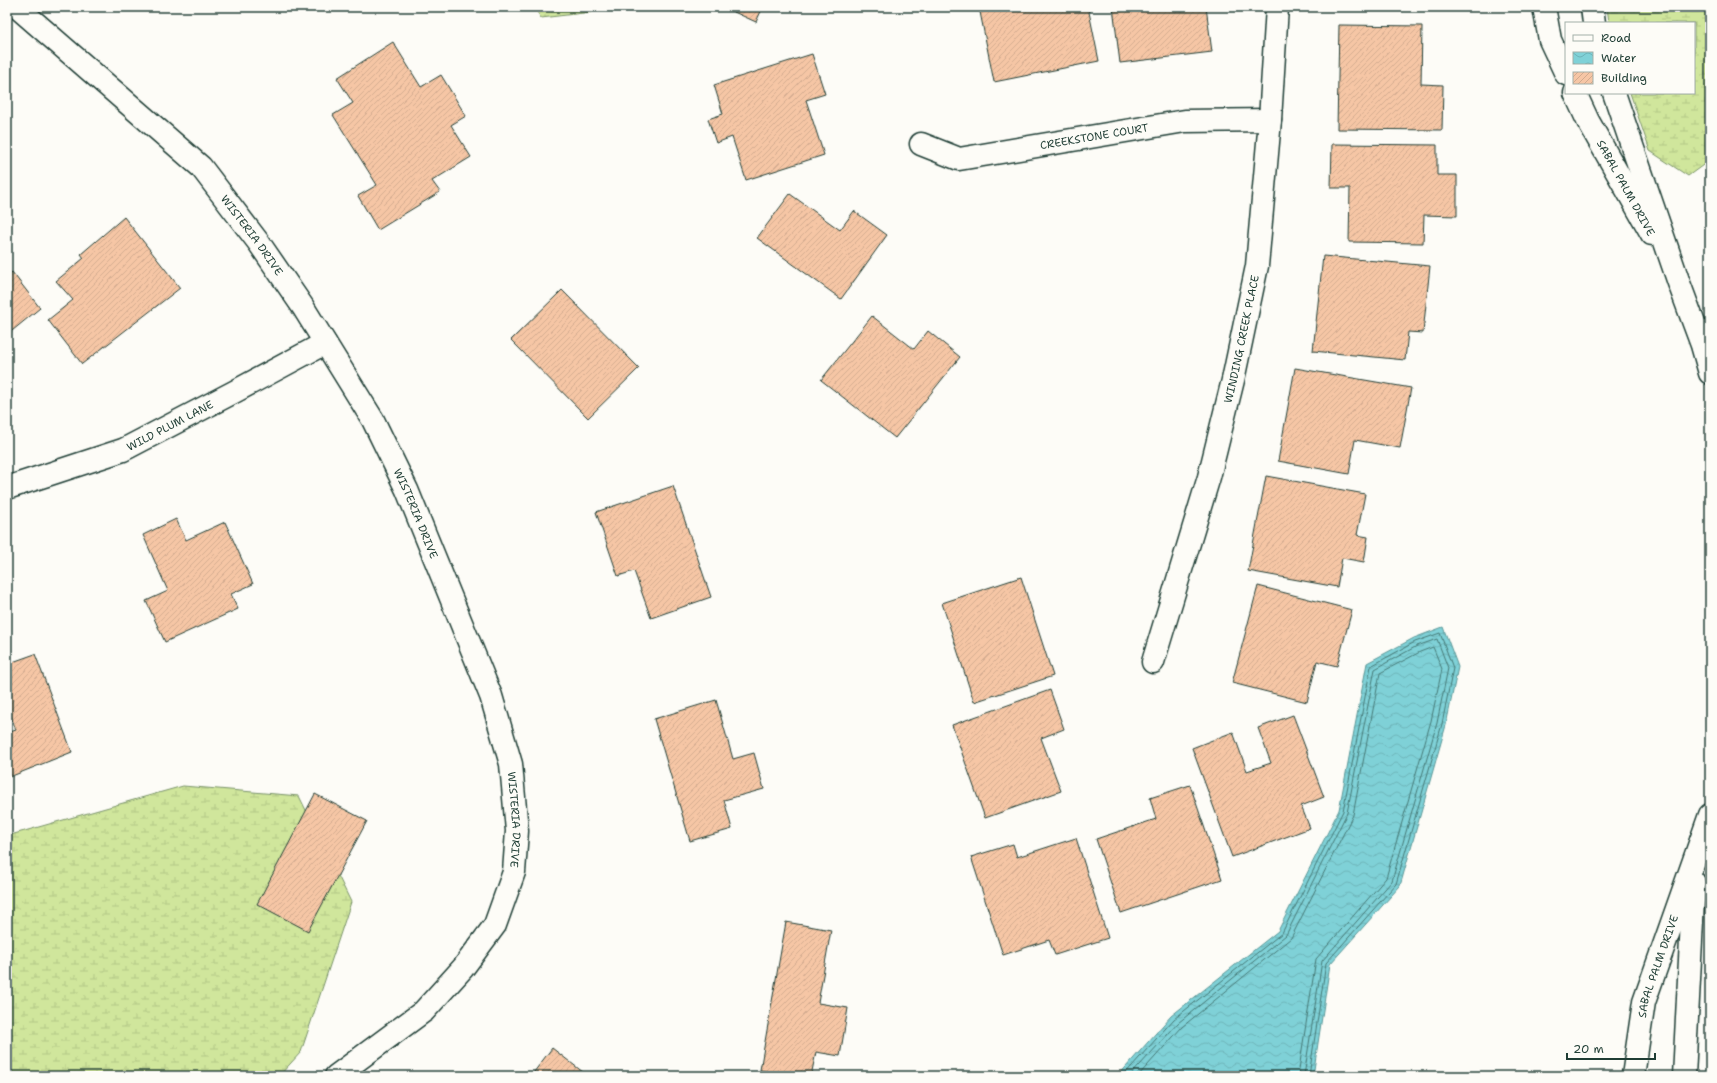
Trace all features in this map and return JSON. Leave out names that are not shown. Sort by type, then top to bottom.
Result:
[{"type":"street","name":"WISTERIA DRIVE","points":[[17,7],[201,167],[259,243],[325,343],[373,420],[407,490],[491,696],[511,764],[517,831],[514,872],[495,925],[463,968],[424,1010],[336,1076]]},
{"type":"street","name":"WINDING CREEK PLACE","points":[[1154,662],[1208,477],[1233,380],[1257,266],[1270,120],[1277,7]]},
{"type":"street","points":[[1544,7],[1550,40],[1565,72]]},
{"type":"street","points":[[1592,7],[1594,22]]},
{"type":"street","name":"SABAL PALM DRIVE","points":[[1575,94],[1588,121],[1679,283]]},
{"type":"street","name":"SABAL PALM DRIVE","points":[[1614,94],[1679,283],[1702,345],[1710,373]]},
{"type":"street","name":"CREEKSTONE COURT","points":[[920,144],[959,159],[1185,121],[1270,120]]},
{"type":"street","name":"WILD PLUM LANE","points":[[7,488],[123,450],[325,343]]},
{"type":"street","name":"SABAL PALM DRIVE","points":[[1633,1076],[1644,1002],[1710,815]]},
{"type":"street","name":"SABAL PALM DRIVE","points":[[1684,1076],[1695,859]]},
{"type":"green space","points":[[534,7],[594,7],[592,12],[541,18]]},
{"type":"green space","points":[[1607,7],[1710,7],[1710,160],[1688,176],[1650,151],[1630,94],[1695,94],[1695,22],[1609,22]]},
{"type":"green space","points":[[183,786],[299,796],[351,902],[301,1052],[279,1076],[7,1076],[7,836]]},
{"type":"water","points":[[1443,627],[1458,667],[1446,725],[1400,886],[1330,964],[1313,1076],[1118,1076],[1171,1016],[1278,931],[1339,810],[1367,663],[1414,638]]},
{"type":"building","points":[[723,7],[763,7],[756,22]]},
{"type":"building","points":[[979,7],[1088,7],[1099,61],[994,82]]},
{"type":"building","points":[[1113,7],[1206,7],[1212,52],[1120,63]]},
{"type":"building","points":[[1352,7],[1398,7],[1352,9]]},
{"type":"building","points":[[1339,25],[1422,26],[1421,84],[1443,85],[1442,130],[1337,129]]},
{"type":"building","points":[[393,42],[421,87],[441,75],[466,116],[451,125],[471,157],[432,181],[440,192],[378,230],[358,196],[377,185],[333,115],[353,103],[337,78]]},
{"type":"building","points":[[812,54],[825,94],[806,100],[824,155],[746,180],[732,137],[716,143],[708,119],[723,114],[714,85]]},
{"type":"building","points":[[1332,144],[1437,145],[1437,175],[1457,175],[1457,216],[1424,215],[1423,243],[1349,242],[1350,188],[1331,188]]},
{"type":"building","points":[[790,194],[840,230],[854,211],[887,235],[841,299],[757,238]]},
{"type":"building","points":[[124,217],[180,288],[82,364],[48,320],[73,300],[56,281],[84,258],[81,254]]},
{"type":"building","points":[[1323,256],[1430,266],[1423,333],[1408,332],[1405,360],[1313,351]]},
{"type":"building","points":[[12,272],[40,308],[7,335],[7,276]]},
{"type":"building","points":[[562,290],[639,368],[588,418],[511,340]]},
{"type":"building","points":[[872,316],[914,349],[928,331],[960,357],[895,438],[821,380]]},
{"type":"building","points":[[1295,368],[1411,388],[1400,448],[1355,440],[1349,474],[1278,461]]},
{"type":"building","points":[[1266,476],[1365,494],[1357,535],[1368,537],[1364,562],[1342,558],[1337,587],[1248,571]]},
{"type":"building","points":[[673,486],[711,597],[651,618],[634,571],[618,576],[596,512]]},
{"type":"building","points":[[176,519],[186,540],[225,522],[253,584],[231,594],[238,609],[165,642],[146,601],[168,591],[143,535]]},
{"type":"building","points":[[1021,577],[1053,676],[974,702],[942,603]]},
{"type":"building","points":[[1258,586],[1352,610],[1337,666],[1317,661],[1307,702],[1232,683]]},
{"type":"building","points":[[35,654],[72,752],[7,778],[7,733],[16,730],[7,706],[7,664]]},
{"type":"building","points":[[1050,690],[1064,729],[1041,738],[1061,791],[985,818],[952,725]]},
{"type":"building","points":[[716,700],[733,759],[754,753],[764,789],[724,800],[732,829],[690,841],[654,719]]},
{"type":"building","points":[[1293,715],[1324,797],[1301,806],[1310,828],[1232,857],[1192,748],[1233,732],[1247,771],[1271,763],[1258,728]]},
{"type":"building","points":[[1190,785],[1222,879],[1121,913],[1096,839],[1156,819],[1150,798]]},
{"type":"building","points":[[315,794],[367,821],[308,931],[257,904]]},
{"type":"building","points":[[1076,838],[1108,938],[1055,955],[1049,940],[1003,955],[971,857],[1013,844],[1017,857]]},
{"type":"building","points":[[786,922],[831,930],[818,1003],[848,1008],[840,1056],[816,1052],[811,1076],[792,1076],[760,1070]]},
{"type":"building","points":[[552,1048],[588,1076],[531,1076]]}]
